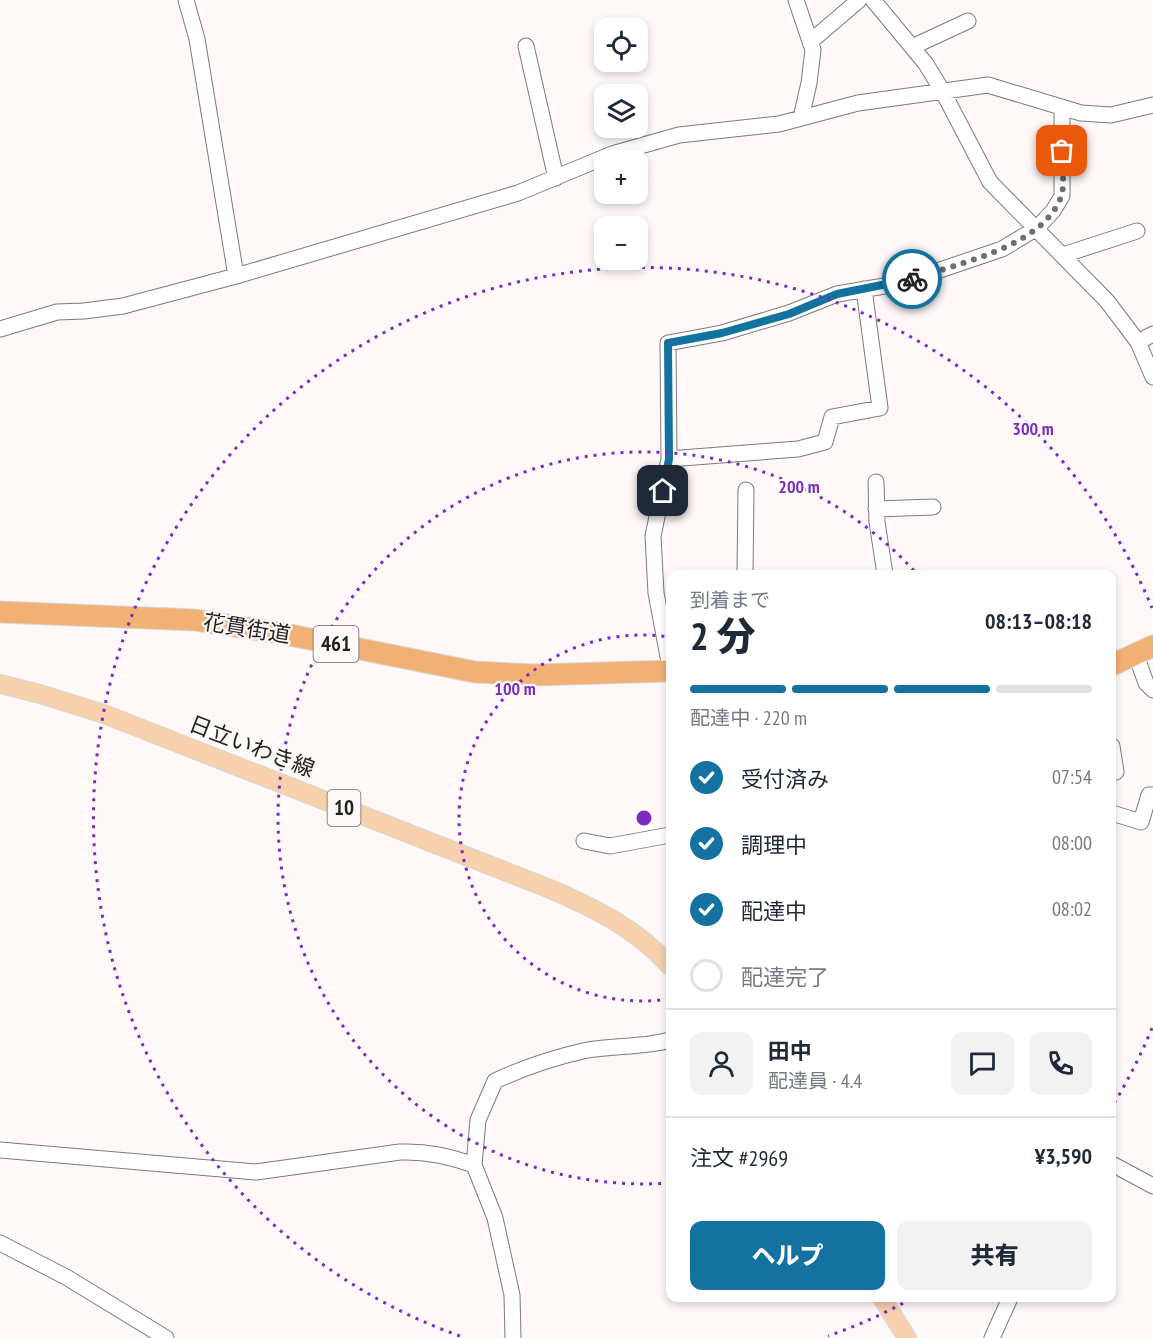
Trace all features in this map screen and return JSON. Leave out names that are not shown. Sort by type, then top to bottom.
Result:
[{"type":"highway","name":"花貫街道","points":[[0,612],[195,620],[280,633],[439,666],[491,674],[666,671]]},
{"type":"highway","points":[[1116,663],[1144,650]]},
{"type":"main road","name":"日立いわき線","points":[[0,684],[104,714],[550,889],[620,923],[666,962]]},
{"type":"main road","points":[[885,1302],[908,1338]]},
{"type":"street","points":[[186,0],[197,39],[236,276]]},
{"type":"street","points":[[796,0],[813,50],[801,118]]},
{"type":"street","points":[[810,42],[860,0]]},
{"type":"street","points":[[873,0],[926,64],[990,182],[1107,301],[1138,342],[1153,377]]},
{"type":"street","points":[[912,47],[968,21]]},
{"type":"street","points":[[526,46],[556,178]]},
{"type":"street","points":[[0,329],[57,312],[123,306],[236,276],[518,193],[612,154],[679,135],[779,124],[858,103],[988,86],[1081,113],[1111,115],[1153,105]]},
{"type":"street","points":[[666,646],[656,593],[653,536],[669,459],[668,343],[722,333],[789,314],[837,294],[902,283],[1002,249],[1037,228],[1053,211],[1062,196],[1062,107]]},
{"type":"street","points":[[1063,255],[1137,231]]},
{"type":"street","points":[[669,459],[798,449],[825,442],[832,417],[880,408],[864,289]]},
{"type":"street","points":[[1138,342],[1153,334]]},
{"type":"street","points":[[876,482],[877,522],[884,570]]},
{"type":"street","points":[[745,570],[746,490]]},
{"type":"street","points":[[876,509],[933,507]]},
{"type":"street","points":[[1144,650],[1146,683],[1153,690]]},
{"type":"street","points":[[1116,814],[1141,822],[1149,795],[1153,795]]},
{"type":"street","points":[[584,841],[610,846],[666,836]]},
{"type":"street","points":[[513,1338],[512,1295],[495,1218],[474,1165],[478,1120],[495,1081],[526,1067],[584,1051],[666,1041]]},
{"type":"street","points":[[0,1150],[256,1172],[400,1152],[423,1151],[474,1165]]},
{"type":"street","points":[[1116,1166],[1153,1186]]},
{"type":"street","points":[[0,1243],[66,1277],[166,1338]]},
{"type":"street","points":[[992,1338],[1008,1302]]},
{"type":"way so far","points":[[912,279],[1002,249],[1037,228],[1053,211],[1062,196],[1062,151]]},
{"type":"route","points":[[663,491],[669,459],[668,343],[722,333],[789,314],[837,294],[902,283],[912,279]]}]
